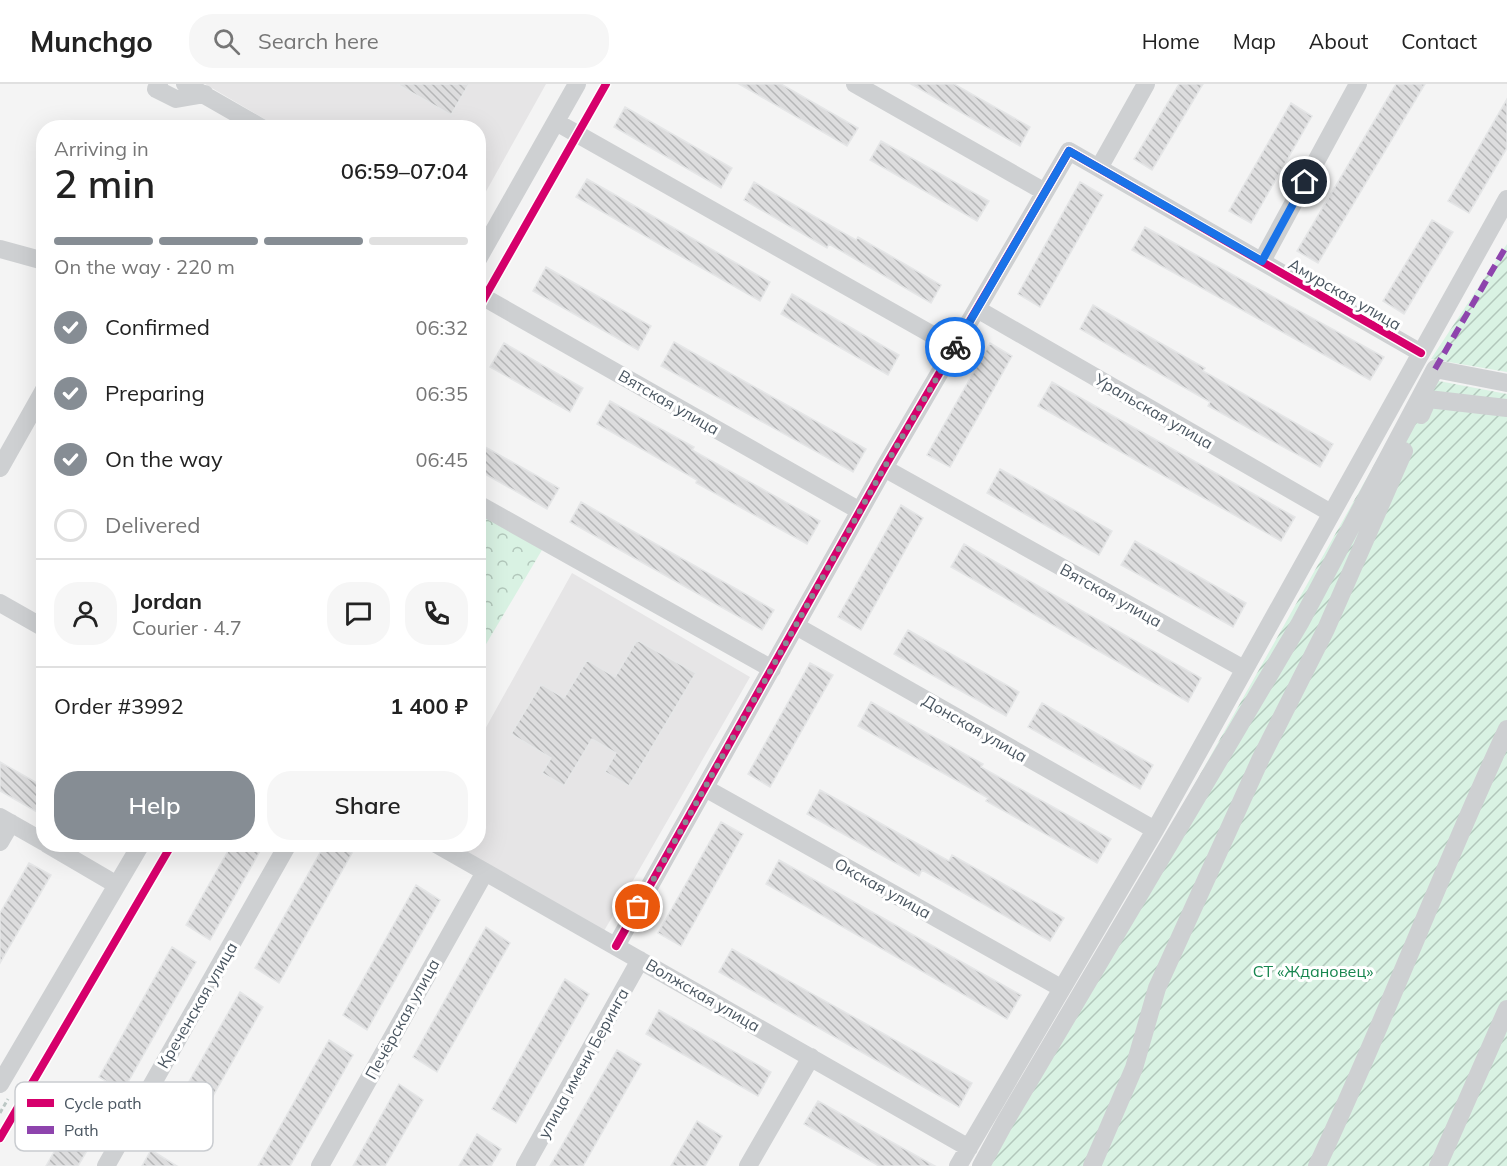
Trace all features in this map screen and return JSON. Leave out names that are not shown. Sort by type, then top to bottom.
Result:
[{"type":"street","points":[[159,84],[156,89],[176,99],[206,94]]},
{"type":"street","points":[[185,84],[249,120]]},
{"type":"street","points":[[486,245],[577,84]]},
{"type":"street","points":[[616,946],[884,468],[1045,192],[855,84]]},
{"type":"street","points":[[1099,168],[1146,84]]},
{"type":"street","points":[[1262,261],[1358,84]]},
{"type":"street","points":[[556,122],[954,347]]},
{"type":"street","name":"Амурская улица","points":[[1045,192],[1069,151],[1421,352]]},
{"type":"street","points":[[958,1166],[1155,830],[1507,199]]},
{"type":"street","points":[[0,249],[36,259]]},
{"type":"street","name":"Вятская улица","points":[[486,299],[860,511]]},
{"type":"street","name":"Уральская улица","points":[[976,309],[1331,513]]},
{"type":"street","points":[[981,1166],[1300,623],[1435,369],[1507,383]]},
{"type":"street","points":[[1092,1166],[1134,1068],[1157,988],[1262,758],[1326,629],[1428,399],[1507,408]]},
{"type":"street","points":[[0,468],[36,404]]},
{"type":"street","name":"Вятская улица","points":[[884,468],[1244,669]]},
{"type":"street","points":[[486,508],[772,669]]},
{"type":"street","points":[[0,603],[36,623]]},
{"type":"street","name":"Донская улица","points":[[796,626],[1155,830]]},
{"type":"street","points":[[1317,1166],[1376,1036],[1466,818],[1507,729]]},
{"type":"street","name":"Окская улица","points":[[705,788],[1061,988]]},
{"type":"street","points":[[0,842],[5,820],[36,837]]},
{"type":"street","points":[[61,852],[117,885]]},
{"type":"street","points":[[0,1084],[136,852]]},
{"type":"street","name":"Креченская улица","points":[[153,1082],[283,852]]},
{"type":"street","name":"Волжская улица","points":[[450,852],[969,1148]]},
{"type":"street","name":"Печёрская улица","points":[[320,1166],[485,872]]},
{"type":"street","name":"улица имени Беринга","points":[[525,1166],[640,960]]},
{"type":"street","points":[[1438,1166],[1507,1009]]},
{"type":"street","points":[[748,1166],[811,1057]]},
{"type":"street","name":"Креченская улица","points":[[106,1166],[114,1151]]},
{"type":"shaded area","points":[[205,84],[546,84],[486,191],[486,120],[266,120]]},
{"type":"shaded area","points":[[572,573],[750,677],[604,931],[464,852],[486,852],[486,727]]},
{"type":"green space","points":[[1507,244],[1507,372],[1431,359]]},
{"type":"green space","name":"СТ «Ждановец»","points":[[1423,378],[1507,394],[1507,1166],[980,1166]]},
{"type":"green space","points":[[486,517],[542,550],[486,644]]},
{"type":"building","points":[[397,84],[469,84],[451,115]]},
{"type":"building","points":[[739,84],[781,84],[858,128],[847,146]]},
{"type":"building","points":[[911,84],[954,84],[1030,127],[1020,146]]},
{"type":"building","points":[[1179,84],[1203,84],[1152,170],[1134,159]]},
{"type":"building","points":[[1396,84],[1425,84],[1318,263],[1297,251]]},
{"type":"building","points":[[1507,99],[1507,148],[1469,213],[1448,201]]},
{"type":"building","points":[[1291,103],[1312,116],[1251,223],[1229,211]]},
{"type":"building","points":[[625,107],[732,168],[721,188],[614,127]]},
{"type":"building","points":[[881,141],[989,201],[977,221],[870,160]]},
{"type":"building","points":[[587,179],[770,282],[760,301],[576,197]]},
{"type":"building","points":[[754,182],[856,240],[858,237],[941,285],[931,303],[829,244],[827,248],[744,200]]},
{"type":"building","points":[[1080,182],[1103,195],[1040,307],[1018,294]]},
{"type":"building","points":[[1432,220],[1453,232],[1404,314],[1383,301]]},
{"type":"building","points":[[1145,227],[1384,357],[1370,380],[1132,250]]},
{"type":"building","points":[[546,267],[651,326],[638,350],[533,291]]},
{"type":"building","points":[[792,294],[899,355],[888,375],[781,314]]},
{"type":"building","points":[[1093,305],[1205,368],[1203,371],[1333,444],[1320,467],[1208,406],[1210,402],[1080,329]]},
{"type":"building","points":[[674,342],[866,449],[853,472],[661,366]]},
{"type":"building","points":[[504,343],[583,388],[570,412],[490,367]]},
{"type":"building","points":[[990,343],[1012,356],[950,467],[927,455]]},
{"type":"building","points":[[1052,382],[1295,517],[1281,541],[1038,406]]},
{"type":"building","points":[[610,401],[694,447],[692,450],[820,521],[807,544],[696,483],[697,480],[597,424]]},
{"type":"building","points":[[486,447],[559,488],[547,509],[486,475]]},
{"type":"building","points":[[1000,469],[1112,531],[1099,555],[987,493]]},
{"type":"building","points":[[581,502],[774,610],[762,630],[570,522]]},
{"type":"building","points":[[901,505],[923,518],[861,630],[838,617]]},
{"type":"building","points":[[1135,541],[1246,603],[1233,627],[1121,565]]},
{"type":"building","points":[[964,544],[1201,678],[1188,702],[951,567]]},
{"type":"building","points":[[908,630],[1019,692],[1006,716],[894,654]]},
{"type":"building","points":[[637,640],[696,673],[629,786],[605,772],[616,753],[592,739],[564,786],[542,773],[551,758],[511,734],[541,684],[564,698],[587,660],[615,677]]},
{"type":"building","points":[[810,663],[833,675],[770,787],[748,774]]},
{"type":"building","points":[[871,702],[983,764],[981,767],[1111,839],[1097,863],[986,801],[988,798],[858,726]]},
{"type":"building","points":[[1042,703],[1153,765],[1140,789],[1028,727]]},
{"type":"building","points":[[0,762],[36,782],[36,811],[0,791]]},
{"type":"building","points":[[820,790],[949,861],[952,855],[1064,918],[1050,941],[922,870],[919,876],[807,814]]},
{"type":"building","points":[[721,822],[743,834],[681,946],[658,933]]},
{"type":"building","points":[[227,852],[260,852],[210,940],[186,925]]},
{"type":"building","points":[[320,852],[352,853],[279,983],[255,968]]},
{"type":"building","points":[[779,860],[1021,995],[1007,1019],[766,884]]},
{"type":"building","points":[[29,863],[51,875],[0,963],[0,913]]},
{"type":"building","points":[[416,885],[440,900],[367,1030],[343,1015]]},
{"type":"building","points":[[486,927],[510,943],[437,1072],[413,1057]]},
{"type":"building","points":[[172,947],[196,962],[128,1082],[108,1082],[99,1077]]},
{"type":"building","points":[[732,949],[972,1083],[959,1107],[719,972]]},
{"type":"building","points":[[565,979],[589,994],[516,1123],[492,1109]]},
{"type":"building","points":[[240,992],[263,1007],[213,1096],[213,1082],[189,1082]]},
{"type":"building","points":[[659,1010],[771,1072],[758,1096],[646,1034]]},
{"type":"building","points":[[329,1040],[353,1055],[290,1166],[258,1166]]},
{"type":"building","points":[[617,1050],[641,1064],[583,1166],[550,1166]]},
{"type":"building","points":[[399,1084],[423,1100],[385,1166],[353,1166]]},
{"type":"building","points":[[818,1101],[935,1166],[879,1166],[804,1124]]},
{"type":"building","points":[[697,1121],[722,1136],[705,1166],[671,1166]]},
{"type":"building","points":[[477,1134],[501,1149],[491,1166],[459,1166]]},
{"type":"building","points":[[55,1151],[87,1151],[78,1166],[46,1166]]},
{"type":"building","points":[[153,1151],[177,1166],[142,1166]]},
{"type":"marked path","points":[[1435,369],[1507,245]]},
{"type":"cycle path","points":[[486,295],[606,84]]},
{"type":"cycle path","points":[[616,946],[884,468],[1069,151],[1421,353]]},
{"type":"cycle path","points":[[33,1082],[167,852]]},
{"type":"cycle path","points":[[0,1138],[15,1112]]},
{"type":"way so far","points":[[638,907],[884,468],[955,347]]},
{"type":"route","points":[[955,347],[1069,151],[1262,261],[1305,182]]}]
